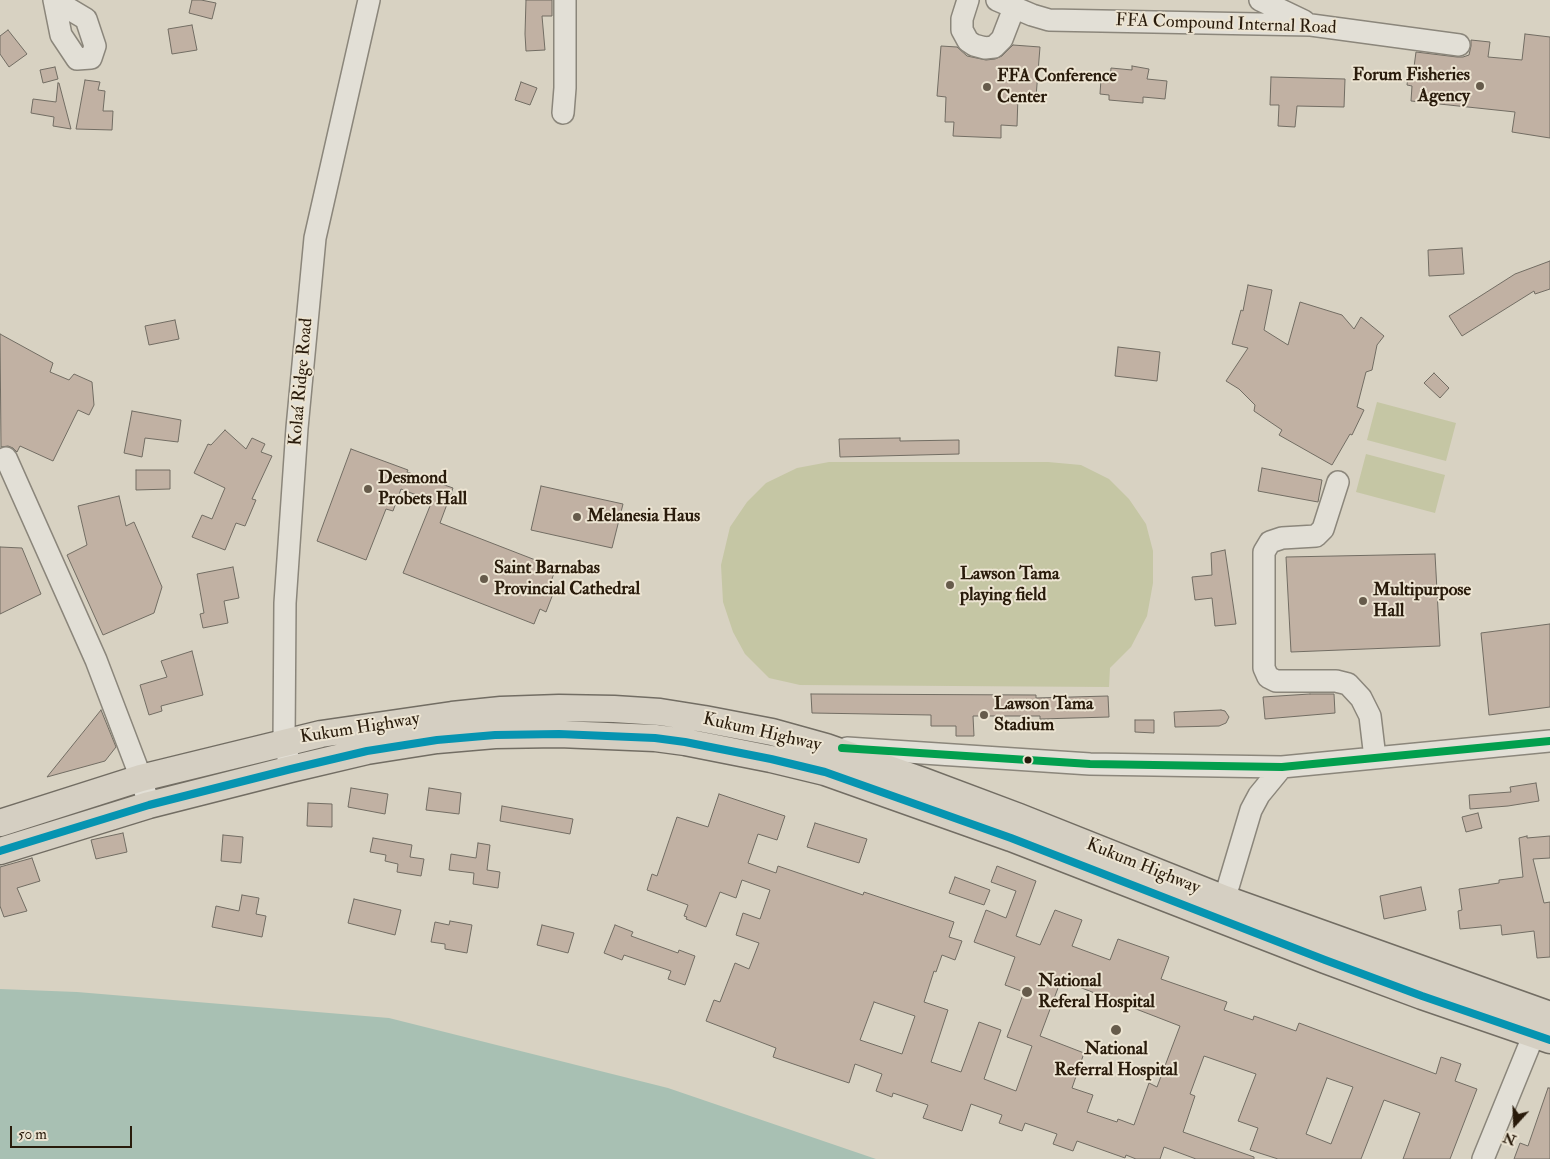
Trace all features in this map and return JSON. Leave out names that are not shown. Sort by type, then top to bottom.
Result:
[{"type":"main road","name":"Kukum Highway","points":[[0,823],[141,778],[321,734],[452,715],[501,710],[559,708],[660,712],[772,732],[826,747],[923,781],[1010,814],[1413,992],[1545,1029]]},
{"type":"main road","name":"Kukum Highway","points":[[0,851],[149,805],[291,769],[393,747],[437,740],[496,735],[560,734],[655,738],[771,758],[824,772],[1011,838],[1222,909]]},
{"type":"street","name":"Kolaá Ridge Road","points":[[291,769],[284,742],[285,603],[297,428],[315,238],[369,0]]},
{"type":"street","points":[[564,113],[565,0]]},
{"type":"street","points":[[968,0],[962,19],[962,30],[968,41],[985,48],[994,47],[1002,39],[1006,4]]},
{"type":"street","points":[[1260,0],[1311,25]]},
{"type":"street","name":"FFA Compound Internal Road","points":[[1006,4],[1049,20],[1311,25],[1458,44]]},
{"type":"street","points":[[6,458],[96,660],[141,778],[149,805]]},
{"type":"street","points":[[1338,482],[1323,529],[1316,536],[1276,540],[1270,542],[1264,552],[1264,668],[1268,676],[1276,681],[1336,681],[1348,684],[1361,698],[1370,716],[1375,758]]},
{"type":"street","points":[[826,747],[1090,764],[1282,767],[1550,740]]},
{"type":"street","points":[[1222,909],[1251,810],[1259,795],[1282,767]]},
{"type":"street","points":[[1483,1159],[1545,1029]]},
{"type":"shaded area","points":[[1377,402],[1456,423],[1446,461],[1367,440]]},
{"type":"shaded area","points":[[1366,454],[1445,475],[1435,513],[1356,492]]},
{"type":"shaded area","points":[[829,462],[1048,462],[1081,465],[1109,479],[1129,499],[1146,524],[1153,551],[1153,583],[1147,616],[1131,647],[1110,668],[1109,687],[800,685],[769,678],[745,654],[733,632],[723,602],[721,565],[730,527],[747,502],[766,483],[797,468]]},
{"type":"shaded area","points":[[0,989],[77,992],[389,1018],[668,1088],[876,1159],[0,1159]]},
{"type":"building","points":[[192,0],[216,3],[212,19],[189,13]]},
{"type":"building","points":[[526,0],[552,0],[552,16],[542,16],[545,50],[526,51]]},
{"type":"building","points":[[192,25],[197,50],[172,54],[168,29]]},
{"type":"building","points":[[8,30],[27,54],[9,67],[0,54],[0,36]]},
{"type":"building","name":"Forum Fisheries Agency","points":[[1525,34],[1550,37],[1550,138],[1512,132],[1515,112],[1411,101],[1412,86],[1407,85],[1409,66],[1414,67],[1416,52],[1463,57],[1469,55],[1471,40],[1490,42],[1488,57],[1522,60]]},
{"type":"building","name":"FFA Conference Center","points":[[1013,45],[1040,47],[1036,97],[1018,96],[1017,126],[1001,125],[1001,138],[953,136],[954,122],[945,122],[946,97],[937,96],[941,46],[957,47],[967,56],[986,60],[1002,56]]},
{"type":"building","points":[[1132,66],[1149,69],[1147,79],[1167,81],[1165,99],[1143,97],[1143,103],[1109,100],[1109,95],[1100,94],[1101,79],[1110,80],[1111,68],[1132,70]]},
{"type":"building","points":[[55,67],[58,79],[43,83],[40,70]]},
{"type":"building","points":[[1271,77],[1345,79],[1344,107],[1297,106],[1295,127],[1278,126],[1279,105],[1270,105]]},
{"type":"building","points":[[85,80],[100,82],[98,90],[105,91],[103,111],[113,111],[112,130],[76,129]]},
{"type":"building","points":[[521,82],[537,88],[530,105],[515,100]]},
{"type":"building","points":[[58,83],[71,129],[53,126],[54,117],[31,113],[33,99],[56,102]]},
{"type":"building","points":[[1462,248],[1464,274],[1429,276],[1428,250]]},
{"type":"building","points":[[1550,261],[1550,289],[1535,294],[1534,291],[1462,336],[1449,316],[1515,274]]},
{"type":"building","points":[[1248,285],[1272,290],[1264,330],[1288,345],[1300,302],[1342,315],[1354,329],[1361,317],[1384,336],[1377,345],[1372,370],[1366,372],[1357,407],[1364,410],[1352,435],[1350,434],[1332,465],[1279,435],[1282,430],[1254,411],[1255,405],[1239,389],[1226,381],[1248,348],[1232,344],[1241,310],[1243,311]]},
{"type":"building","points":[[175,320],[179,339],[149,345],[145,326]]},
{"type":"building","points":[[0,334],[53,363],[50,372],[69,380],[74,374],[92,382],[94,405],[89,415],[78,410],[53,461],[20,446],[17,452],[8,446],[1,447]]},
{"type":"building","points":[[1118,347],[1160,352],[1157,381],[1115,376]]},
{"type":"building","points":[[1434,373],[1449,388],[1440,398],[1424,383]]},
{"type":"building","points":[[132,411],[181,420],[178,442],[145,438],[142,457],[124,453]]},
{"type":"building","points":[[225,430],[246,449],[252,438],[265,444],[261,452],[272,456],[252,499],[256,500],[245,526],[236,523],[225,550],[192,537],[202,515],[212,519],[225,488],[194,473],[208,444],[211,445]]},
{"type":"building","points":[[900,438],[900,441],[959,440],[959,454],[840,457],[839,439]]},
{"type":"building","points":[[351,449],[453,488],[440,523],[556,568],[550,584],[556,586],[546,612],[540,609],[534,624],[403,573],[432,501],[401,489],[393,511],[386,509],[366,560],[317,541]]},
{"type":"building","points":[[1262,468],[1322,480],[1318,502],[1258,491]]},
{"type":"building","points":[[136,470],[170,470],[170,489],[136,490]]},
{"type":"building","name":"Melanesia Haus","points":[[541,486],[623,504],[612,548],[531,530]]},
{"type":"building","points":[[119,496],[126,526],[134,522],[162,587],[154,613],[103,635],[67,555],[87,545],[78,506]]},
{"type":"building","points":[[0,547],[22,548],[41,594],[0,614]]},
{"type":"building","points":[[1225,550],[1236,624],[1215,626],[1212,598],[1195,600],[1192,577],[1212,575],[1211,553]]},
{"type":"building","name":"Multipurpose Hall","points":[[1435,554],[1440,646],[1291,652],[1286,557]]},
{"type":"building","points":[[233,567],[239,598],[224,601],[228,623],[203,628],[200,614],[204,613],[197,574]]},
{"type":"building","points":[[1550,624],[1550,707],[1489,715],[1481,633]]},
{"type":"building","points":[[192,651],[203,695],[161,706],[162,711],[149,715],[140,685],[167,677],[161,661]]},
{"type":"building","name":"Lawson Tama Stadium","points":[[811,694],[1036,695],[1036,698],[1108,696],[1109,717],[1040,719],[1040,716],[973,716],[974,736],[956,736],[956,726],[931,726],[931,715],[812,713]]},
{"type":"building","points":[[1334,694],[1335,713],[1265,719],[1263,697]]},
{"type":"building","points":[[101,710],[116,747],[105,761],[47,777]]},
{"type":"building","points":[[1225,711],[1229,717],[1226,723],[1219,726],[1175,727],[1174,712]]},
{"type":"building","points":[[1135,720],[1154,720],[1154,733],[1135,732]]},
{"type":"building","points":[[1536,783],[1539,801],[1470,809],[1469,795],[1511,792],[1510,787]]},
{"type":"building","points":[[351,788],[388,794],[385,814],[348,807]]},
{"type":"building","points":[[429,788],[461,793],[459,814],[426,810]]},
{"type":"building","points":[[719,794],[785,816],[777,840],[758,834],[748,863],[776,873],[778,866],[863,895],[864,892],[954,922],[949,937],[962,941],[955,960],[942,955],[936,972],[934,971],[924,1002],[948,1010],[931,1062],[961,1072],[979,1022],[1001,1030],[984,1079],[1016,1091],[1032,1046],[1007,1037],[1024,992],[1005,985],[1015,957],[974,942],[986,910],[1006,918],[1016,891],[991,882],[997,866],[1036,881],[1016,936],[1040,945],[1055,910],[1082,920],[1072,946],[1110,960],[1118,939],[1169,957],[1161,979],[1227,1002],[1224,1010],[1253,1020],[1254,1016],[1296,1031],[1299,1023],[1436,1074],[1441,1057],[1461,1064],[1455,1081],[1477,1089],[1450,1159],[1403,1159],[1420,1113],[1384,1100],[1361,1159],[1278,1159],[1250,1150],[1258,1128],[1238,1121],[1256,1074],[1204,1056],[1190,1094],[1195,1096],[1183,1132],[1254,1157],[1254,1159],[1196,1159],[1164,1147],[1160,1159],[1136,1159],[1126,1155],[1125,1158],[1077,1141],[1073,1151],[1053,1144],[1057,1134],[1025,1123],[1022,1131],[999,1123],[1002,1115],[971,1104],[962,1131],[923,1118],[928,1105],[893,1093],[892,1097],[876,1091],[882,1074],[855,1064],[849,1083],[773,1057],[776,1048],[706,1021],[714,1000],[720,1002],[735,963],[749,969],[759,943],[736,935],[743,913],[760,919],[770,890],[742,880],[736,898],[720,892],[706,927],[686,919],[687,917],[684,916],[688,905],[647,890],[652,874],[657,876],[677,817],[708,827]],"holes":[[[1061,980],[1180,1026],[1157,1087],[1149,1083],[1134,1125],[1118,1119],[1117,1122],[1087,1112],[1093,1095],[1072,1088],[1084,1053],[1040,1036]],[[874,1002],[915,1016],[902,1054],[860,1040]],[[1327,1078],[1353,1087],[1331,1144],[1306,1134]]]},
{"type":"building","points":[[308,803],[332,804],[332,827],[307,826]]},
{"type":"building","points":[[502,806],[573,819],[570,834],[500,821]]},
{"type":"building","points":[[1478,813],[1482,828],[1466,832],[1462,817]]},
{"type":"building","points":[[815,823],[867,839],[859,863],[807,847]]},
{"type":"building","points":[[123,833],[127,852],[96,859],[91,840]]},
{"type":"building","points":[[223,835],[243,837],[241,863],[221,861]]},
{"type":"building","points":[[1527,836],[1527,838],[1550,836],[1550,858],[1533,859],[1544,903],[1550,902],[1550,957],[1537,958],[1534,931],[1502,935],[1501,925],[1460,929],[1458,911],[1462,910],[1459,889],[1523,877],[1519,838]]},
{"type":"building","points":[[373,838],[412,845],[410,857],[424,859],[421,876],[397,872],[398,864],[385,861],[386,855],[370,852]]},
{"type":"building","points":[[478,843],[490,845],[487,870],[500,872],[498,888],[473,884],[474,873],[449,870],[451,854],[476,858]]},
{"type":"building","points":[[32,858],[40,881],[17,888],[27,911],[4,917],[0,906],[0,867]]},
{"type":"building","points":[[955,877],[990,890],[984,905],[949,893]]},
{"type":"building","points":[[1421,887],[1426,910],[1384,919],[1380,896]]},
{"type":"building","points":[[242,895],[259,898],[256,914],[266,916],[262,937],[212,927],[216,906],[239,911]]},
{"type":"building","points":[[354,899],[401,910],[395,935],[348,923]]},
{"type":"building","points":[[450,921],[472,925],[467,953],[445,949],[445,944],[431,942],[435,922],[449,925]]},
{"type":"building","points":[[542,925],[574,933],[568,953],[537,945]]},
{"type":"building","points":[[615,925],[633,932],[631,936],[678,953],[679,950],[695,956],[685,985],[668,979],[671,971],[624,955],[622,960],[604,953]]},
{"type":"building","points":[[1548,1088],[1550,1088],[1550,1159],[1514,1159],[1520,1143],[1528,1146]]},
{"type":"transit line","points":[[0,851],[149,805],[367,751],[437,740],[495,735],[559,734],[655,738],[771,759],[825,772],[1011,838],[1422,996],[1550,1040]]},
{"type":"transit line","points":[[842,748],[1090,764],[1282,767],[1550,741]]},
{"type":"place","name":"Forum Fisheries Agency","points":[[1480,86]]},
{"type":"place","name":"FFA Conference Center","points":[[987,87]]},
{"type":"place","name":"Desmond Probets Hall","points":[[368,489]]},
{"type":"place","name":"Melanesia Haus","points":[[577,517]]},
{"type":"place","name":"Saint Barnabas Provincial Cathedral","points":[[484,579]]},
{"type":"place","name":"Lawson Tama playing field","points":[[950,585]]},
{"type":"place","name":"Multipurpose Hall","points":[[1363,601]]},
{"type":"place","name":"Lawson Tama Stadium","points":[[984,715]]},
{"type":"place","name":"National Referal Hospital","points":[[1027,992]]},
{"type":"place","name":"National Referral Hospital","points":[[1116,1030]]}]
